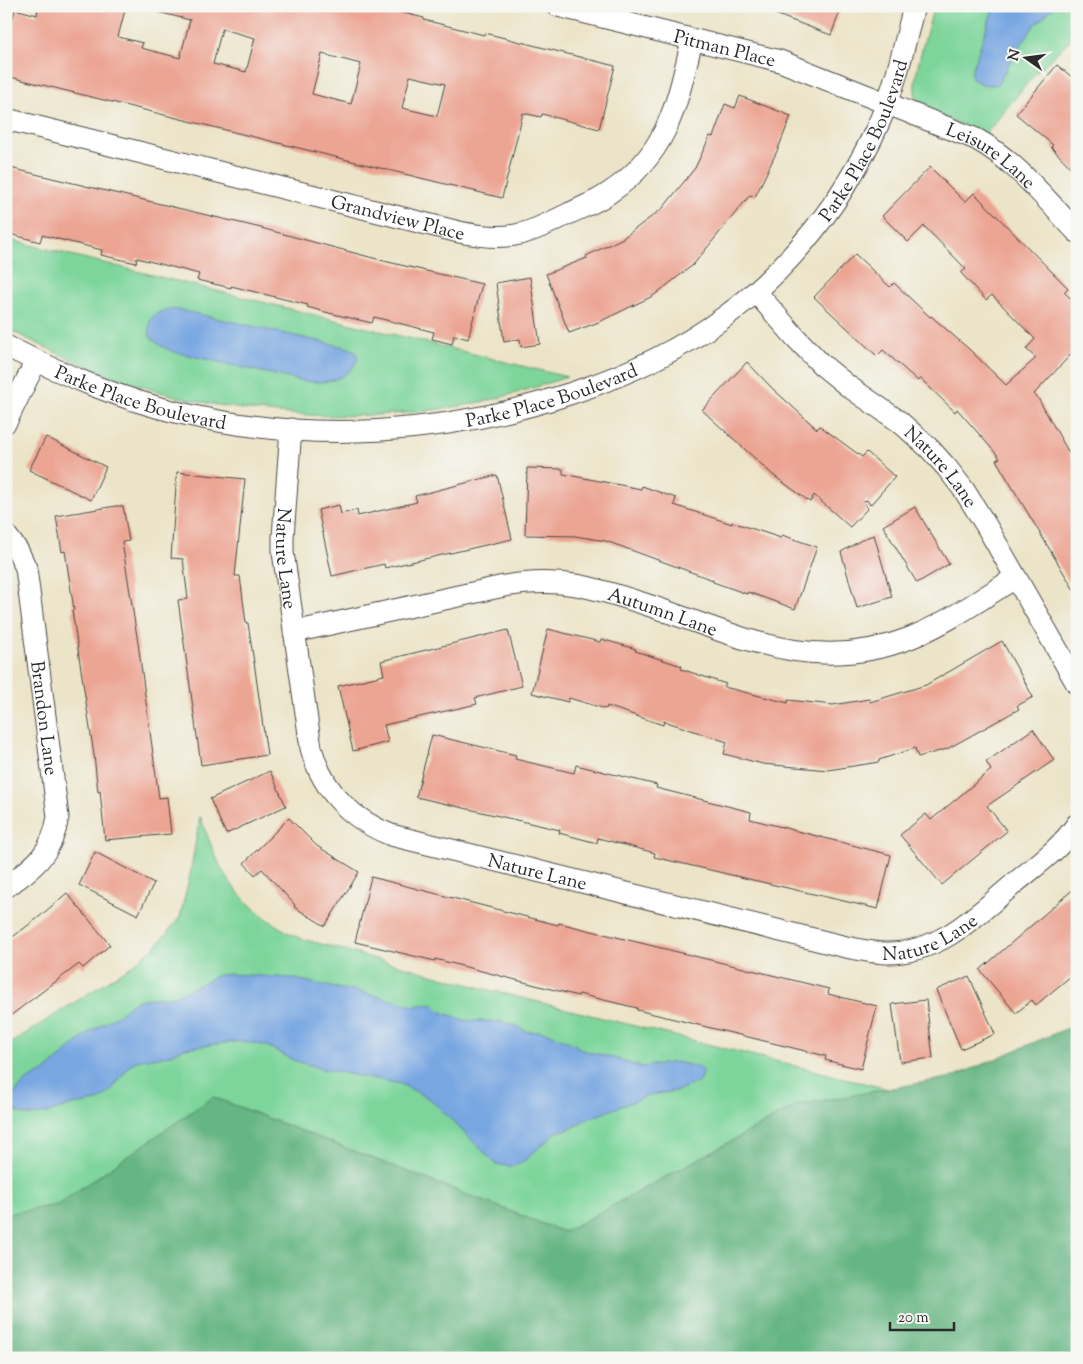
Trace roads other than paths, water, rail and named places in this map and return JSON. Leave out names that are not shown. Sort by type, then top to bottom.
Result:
[{"type":"street","name":"Pitman Place","points":[[558,6],[780,61],[887,104]]},
{"type":"street","name":"Parke Place Boulevard","points":[[6,346],[36,361],[112,393],[161,408],[211,419],[263,427],[292,429],[357,431],[424,427],[488,417],[553,400],[622,376],[674,350],[725,317],[756,292],[795,253],[836,199],[878,127],[901,58],[914,6]]},
{"type":"street","name":"Grandview Place","points":[[6,119],[458,232],[505,237],[521,235],[538,229],[599,199],[618,187],[641,167],[669,124],[678,98],[692,40]]},
{"type":"street","name":"Leisure Lane","points":[[887,104],[992,148],[1077,232]]},
{"type":"street","name":"Nature Lane","points":[[756,292],[821,364],[848,386],[900,422],[939,459],[964,490],[1077,684]]},
{"type":"street","points":[[6,422],[36,361]]},
{"type":"street","name":"Nature Lane","points":[[292,429],[283,537],[284,566],[309,736],[319,771],[326,784],[340,802],[355,816],[372,826],[391,835],[846,947],[874,952],[896,953],[923,947],[949,936],[1054,850],[1077,824]]},
{"type":"street","name":"Brandon Lane","points":[[6,535],[18,551],[26,568],[58,817],[54,837],[44,854],[31,869],[6,887]]},
{"type":"street","name":"Autumn Lane","points":[[294,632],[504,586],[532,582],[553,582],[598,589],[784,649],[808,653],[846,653],[885,646],[912,637],[957,614],[1015,578]]},
{"type":"water","points":[[994,6],[1055,6],[1034,26],[1015,53],[998,84],[988,85],[972,79],[971,73]]},
{"type":"water","points":[[169,309],[349,348],[355,351],[358,358],[349,372],[342,376],[327,381],[310,382],[174,352],[161,346],[150,337],[149,325],[154,315]]},
{"type":"water","points":[[219,975],[291,978],[353,990],[415,1006],[434,1005],[441,1012],[464,1020],[503,1022],[517,1026],[525,1031],[548,1033],[574,1044],[582,1050],[625,1061],[633,1065],[642,1067],[675,1062],[698,1067],[703,1072],[699,1082],[676,1091],[650,1095],[585,1120],[572,1128],[554,1133],[525,1160],[513,1166],[496,1164],[430,1099],[401,1084],[322,1069],[293,1060],[267,1046],[242,1041],[185,1048],[170,1055],[136,1061],[130,1065],[110,1092],[98,1101],[30,1116],[15,1111],[13,1100],[16,1091],[28,1080],[45,1071],[88,1033],[118,1015],[132,1003],[142,999],[175,996]]}]
